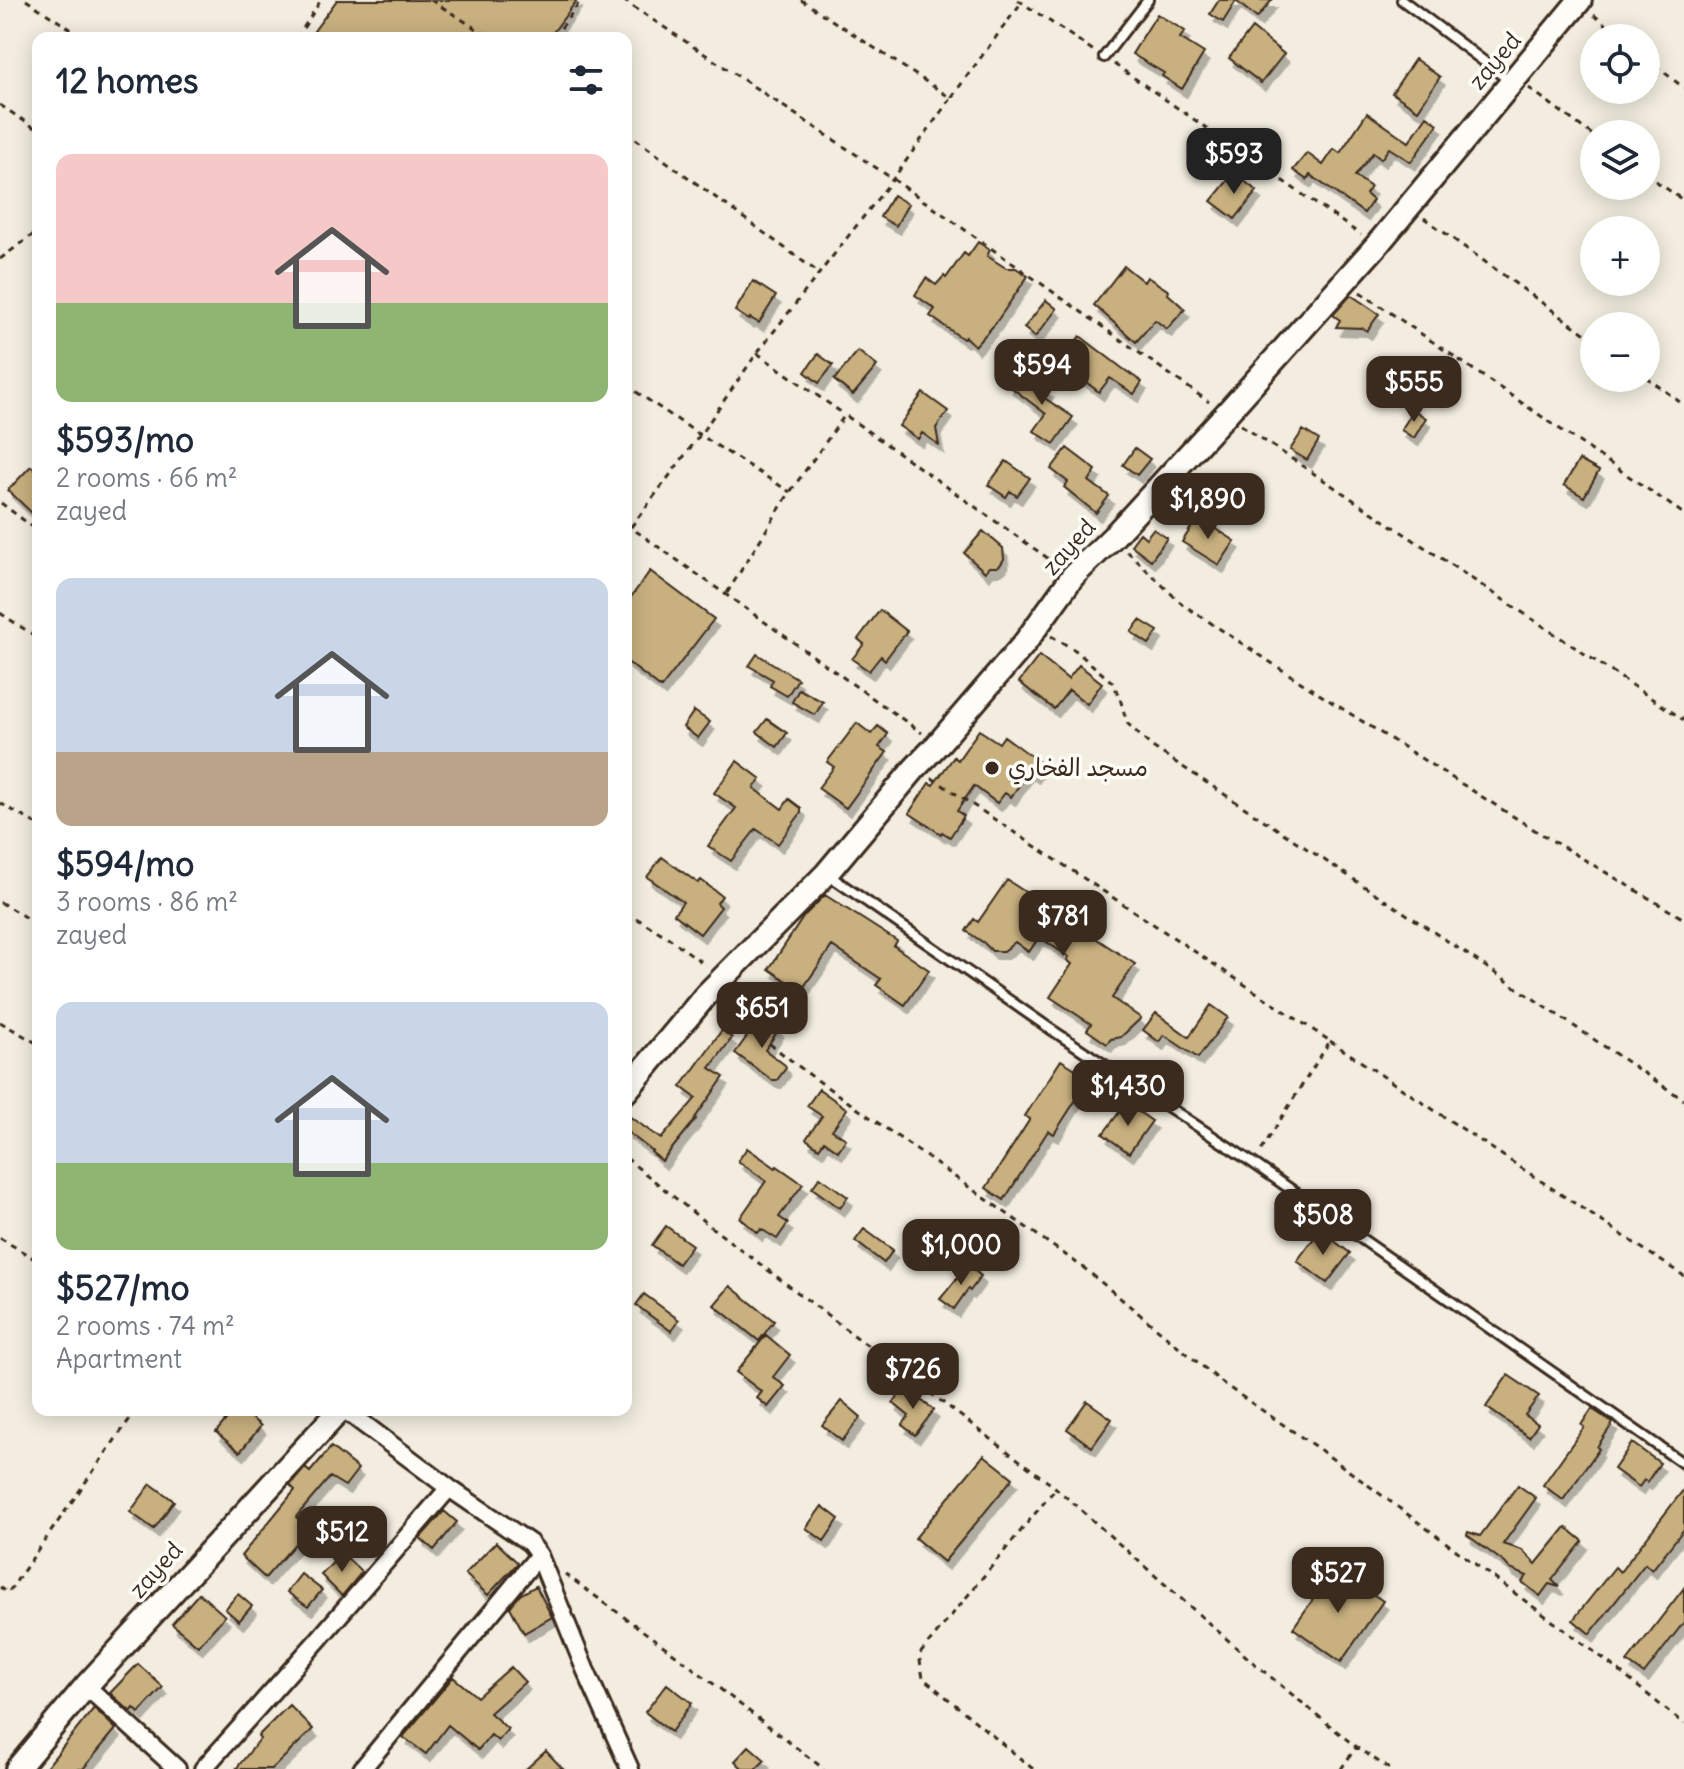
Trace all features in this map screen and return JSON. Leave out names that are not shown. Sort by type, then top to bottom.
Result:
[{"type":"street","name":"zayed","points":[[632,1084],[714,986],[826,874],[1037,629],[1073,576],[1226,414],[1377,245],[1579,1]]},
{"type":"street","name":"zayed","points":[[17,1769],[86,1686],[336,1416]]},
{"type":"street","points":[[350,1416],[530,1543],[539,1555],[630,1769]]},
{"type":"street","points":[[203,1769],[449,1488]]},
{"type":"street","points":[[362,1769],[539,1555]]},
{"type":"street","points":[[86,1686],[177,1769]]},
{"type":"lane","points":[[1104,57],[1148,0]]},
{"type":"lane","points":[[1402,0],[1513,80]]},
{"type":"lane","points":[[826,874],[1049,1028],[1253,1163],[1684,1464]]},
{"type":"path","points":[[26,0],[75,32]]},
{"type":"path","points":[[301,32],[321,0]]},
{"type":"path","points":[[431,0],[482,32]]},
{"type":"path","points":[[558,32],[581,0]]},
{"type":"path","points":[[623,0],[893,179],[1226,414],[1684,720]]},
{"type":"path","points":[[801,0],[951,98]]},
{"type":"path","points":[[632,526],[757,353],[893,179],[1020,1],[1377,245]]},
{"type":"path","points":[[1579,1],[1606,24]]},
{"type":"path","points":[[1660,69],[1684,88]]},
{"type":"path","points":[[1513,80],[1580,126]]},
{"type":"path","points":[[0,105],[32,126]]},
{"type":"path","points":[[632,136],[819,273]]},
{"type":"path","points":[[1660,184],[1684,201]]},
{"type":"path","points":[[1409,206],[1580,330]]},
{"type":"path","points":[[0,259],[32,235]]},
{"type":"path","points":[[1343,281],[1684,514]]},
{"type":"path","points":[[757,353],[1073,576]]},
{"type":"path","points":[[1660,387],[1684,405]]},
{"type":"path","points":[[632,389],[790,492]]},
{"type":"path","points":[[727,593],[790,492],[845,415]]},
{"type":"path","points":[[1,503],[32,526]]},
{"type":"path","points":[[632,528],[938,744]]},
{"type":"path","points":[[1113,537],[1182,604],[1345,711],[1684,919]]},
{"type":"path","points":[[0,613],[32,634]]},
{"type":"path","points":[[1037,629],[1075,650],[1112,682],[1127,723],[1151,746],[1684,1100]]},
{"type":"path","points":[[915,768],[1684,1276]]},
{"type":"path","points":[[0,803],[32,822]]},
{"type":"path","points":[[0,902],[32,921]]},
{"type":"path","points":[[632,916],[700,959],[714,986],[810,1075],[1084,1268],[1225,1385],[1319,1449],[1592,1650],[1684,1724]]},
{"type":"path","points":[[0,1022],[32,1041]]},
{"type":"path","points":[[1253,1163],[1330,1041]]},
{"type":"path","points":[[632,1163],[711,1227],[1056,1488],[1255,1664],[1356,1747],[1390,1769]]},
{"type":"path","points":[[0,1238],[32,1257]]},
{"type":"path","points":[[0,1587],[8,1593],[132,1416]]},
{"type":"path","points":[[1033,1769],[923,1678],[919,1655],[1056,1488]]},
{"type":"path","points":[[563,1573],[824,1769]]},
{"type":"path","points":[[1341,1769],[1356,1747]]},
{"type":"building","points":[[337,0],[577,0],[553,32],[314,31]]},
{"type":"building","points":[[1219,0],[1272,0],[1257,18],[1236,1],[1223,22],[1210,14]]},
{"type":"building","points":[[1157,14],[1185,31],[1180,38],[1204,53],[1182,89],[1162,76],[1164,73],[1132,54]]},
{"type":"building","points":[[1252,28],[1284,54],[1261,83],[1229,58]]},
{"type":"building","points":[[1415,59],[1440,77],[1418,110],[1392,93]]},
{"type":"building","points":[[1367,113],[1409,142],[1427,116],[1438,124],[1411,162],[1389,148],[1381,159],[1373,153],[1355,176],[1371,187],[1366,194],[1373,200],[1364,213],[1310,175],[1307,180],[1293,170],[1307,153],[1323,165],[1334,149],[1340,153]]},
{"type":"building","points":[[1234,173],[1257,191],[1235,219],[1211,201]]},
{"type":"building","points":[[893,195],[908,204],[896,226],[880,217]]},
{"type":"building","points":[[978,242],[990,250],[987,256],[1006,268],[1016,268],[1028,276],[995,324],[975,346],[930,316],[935,309],[915,295],[926,278],[936,285],[944,276],[946,278],[964,253],[968,256]]},
{"type":"building","points":[[1124,266],[1144,282],[1147,277],[1169,291],[1168,294],[1185,309],[1167,329],[1155,320],[1136,342],[1094,305]]},
{"type":"building","points":[[753,281],[776,296],[759,323],[735,311]]},
{"type":"building","points":[[1351,295],[1379,314],[1367,331],[1336,327],[1340,320],[1333,315]]},
{"type":"building","points":[[1046,300],[1057,309],[1035,337],[1024,328]]},
{"type":"building","points":[[1080,336],[1142,382],[1134,394],[1110,378],[1099,392],[1060,362]]},
{"type":"building","points":[[858,351],[877,366],[853,395],[834,380]]},
{"type":"building","points":[[818,354],[833,365],[819,383],[805,372]]},
{"type":"building","points":[[1020,370],[1049,390],[1043,397],[1073,417],[1054,444],[1034,431],[1046,414],[1008,385]]},
{"type":"building","points":[[923,393],[948,411],[936,428],[939,445],[922,433],[918,439],[899,426]]},
{"type":"building","points":[[1414,410],[1426,418],[1414,438],[1401,430]]},
{"type":"building","points":[[1303,430],[1319,440],[1307,460],[1290,450]]},
{"type":"building","points":[[1067,448],[1096,470],[1089,481],[1109,496],[1096,513],[1064,487],[1068,482],[1051,469]]},
{"type":"building","points":[[1135,448],[1150,459],[1137,475],[1123,465]]},
{"type":"building","points":[[1579,460],[1599,471],[1584,497],[1564,485]]},
{"type":"building","points":[[1006,461],[1030,478],[1017,496],[1010,491],[1006,497],[988,485]]},
{"type":"building","points":[[31,466],[32,513],[8,490]]},
{"type":"building","points":[[1184,498],[1200,509],[1192,521],[1174,512]]},
{"type":"building","points":[[1198,517],[1235,541],[1219,565],[1182,542]]},
{"type":"building","points":[[1153,529],[1167,538],[1151,560],[1131,545],[1140,533],[1146,538]]},
{"type":"building","points":[[983,531],[1003,548],[1004,559],[997,567],[989,567],[985,572],[964,553]]},
{"type":"building","points":[[650,571],[714,619],[661,688],[632,666],[632,596]]},
{"type":"building","points":[[880,610],[907,631],[885,660],[881,656],[869,671],[852,659],[864,644],[858,639]]},
{"type":"building","points":[[1140,620],[1158,631],[1149,644],[1131,632]]},
{"type":"building","points":[[757,654],[798,679],[787,696],[770,686],[773,680],[749,666]]},
{"type":"building","points":[[1039,656],[1068,679],[1079,665],[1102,683],[1087,704],[1069,690],[1054,709],[1019,682]]},
{"type":"building","points":[[799,689],[823,702],[815,715],[792,702]]},
{"type":"building","points":[[694,711],[710,722],[698,738],[683,727]]},
{"type":"building","points":[[767,719],[787,733],[777,747],[757,732]]},
{"type":"building","points":[[857,723],[871,734],[878,726],[888,734],[879,747],[887,752],[846,808],[818,788],[834,767],[827,762]]},
{"type":"building","name":"مسجد الفخاري","points":[[979,730],[999,743],[1004,736],[1042,764],[1034,775],[1029,771],[1011,797],[1005,793],[997,803],[974,786],[957,811],[964,816],[950,837],[909,813],[929,783],[933,785],[954,757],[958,760]]},
{"type":"building","points":[[737,761],[761,779],[754,788],[782,809],[789,799],[801,808],[801,813],[778,844],[756,829],[731,861],[708,846],[736,808],[714,793]]},
{"type":"building","points":[[662,857],[722,896],[717,903],[721,907],[700,934],[674,914],[683,902],[647,877]]},
{"type":"building","points":[[1007,880],[1135,964],[1112,998],[1141,1018],[1121,1037],[1111,1039],[1107,1044],[1087,1030],[1091,1024],[1050,997],[1072,964],[1067,960],[1069,957],[1039,937],[1029,952],[1015,942],[1004,951],[992,951],[966,931],[974,919],[978,922]]},
{"type":"building","points":[[825,895],[897,941],[894,946],[929,970],[905,1005],[876,985],[881,979],[832,946],[801,991],[769,969],[804,916]]},
{"type":"building","points":[[1211,1005],[1228,1017],[1198,1058],[1164,1035],[1159,1042],[1143,1030],[1156,1013],[1189,1037]]},
{"type":"building","points":[[761,1017],[779,1029],[765,1050],[785,1065],[777,1080],[772,1080],[735,1053]]},
{"type":"building","points":[[722,1030],[732,1038],[710,1068],[724,1077],[696,1119],[662,1161],[632,1136],[632,1118],[661,1139],[696,1098],[681,1087]]},
{"type":"building","points":[[1061,1060],[1090,1078],[1054,1134],[1048,1131],[1004,1200],[986,1188],[1030,1119],[1025,1116]]},
{"type":"building","points":[[819,1089],[847,1109],[832,1130],[846,1139],[838,1151],[824,1141],[819,1148],[806,1139],[822,1116],[807,1106]]},
{"type":"building","points":[[1126,1103],[1152,1121],[1129,1153],[1103,1134]]},
{"type":"building","points":[[747,1148],[803,1184],[779,1217],[788,1223],[777,1239],[761,1229],[758,1233],[740,1218],[766,1181],[738,1161]]},
{"type":"building","points":[[820,1177],[848,1197],[840,1208],[812,1188]]},
{"type":"building","points":[[666,1226],[692,1245],[678,1264],[652,1245]]},
{"type":"building","points":[[864,1229],[893,1250],[884,1263],[855,1241]]},
{"type":"building","points":[[1320,1230],[1350,1253],[1327,1283],[1297,1261]]},
{"type":"building","points":[[968,1265],[981,1276],[954,1309],[940,1299]]},
{"type":"building","points":[[730,1286],[774,1321],[759,1341],[714,1305]]},
{"type":"building","points":[[644,1294],[679,1320],[671,1331],[636,1305]]},
{"type":"building","points":[[766,1335],[790,1355],[773,1377],[785,1386],[768,1407],[757,1398],[762,1392],[736,1372]]},
{"type":"building","points":[[1508,1375],[1539,1396],[1525,1415],[1538,1424],[1529,1437],[1486,1407]]},
{"type":"building","points":[[905,1388],[934,1410],[915,1435],[902,1425],[909,1416],[893,1403]]},
{"type":"building","points":[[842,1401],[861,1417],[842,1441],[822,1425]]},
{"type":"building","points":[[1087,1401],[1112,1419],[1092,1447],[1067,1429]]},
{"type":"building","points":[[1592,1409],[1613,1423],[1597,1447],[1599,1449],[1563,1500],[1543,1485],[1584,1427],[1581,1425]]},
{"type":"building","points":[[229,1416],[249,1416],[261,1426],[240,1452],[216,1432]]},
{"type":"building","points":[[1632,1443],[1660,1463],[1647,1482],[1644,1480],[1639,1487],[1614,1469]]},
{"type":"building","points":[[331,1447],[358,1469],[345,1486],[330,1477],[296,1517],[309,1528],[265,1578],[241,1556],[295,1490],[290,1485],[305,1468],[310,1472]]},
{"type":"building","points":[[984,1455],[1013,1478],[944,1562],[915,1538]]},
{"type":"building","points":[[151,1484],[174,1501],[154,1529],[130,1512]]},
{"type":"building","points":[[1518,1485],[1536,1498],[1503,1544],[1522,1550],[1536,1564],[1566,1527],[1583,1541],[1552,1580],[1559,1587],[1549,1584],[1540,1596],[1522,1582],[1527,1576],[1510,1569],[1467,1535],[1468,1532],[1480,1536]]},
{"type":"building","points":[[1684,1489],[1684,1529],[1652,1570],[1645,1564],[1590,1634],[1573,1620],[1615,1567],[1620,1572]]},
{"type":"building","points":[[822,1506],[839,1519],[824,1541],[806,1528]]},
{"type":"building","points":[[444,1511],[457,1522],[434,1550],[420,1538]]},
{"type":"building","points":[[496,1542],[518,1563],[488,1595],[465,1574]]},
{"type":"building","points":[[342,1553],[362,1572],[342,1596],[321,1575]]},
{"type":"building","points":[[1335,1568],[1383,1601],[1341,1662],[1293,1628]]},
{"type":"building","points":[[301,1574],[322,1590],[308,1607],[287,1592]]},
{"type":"building","points":[[536,1586],[552,1617],[524,1633],[510,1607],[520,1595]]},
{"type":"building","points":[[1684,1588],[1684,1622],[1644,1674],[1627,1662]]},
{"type":"building","points":[[199,1593],[225,1616],[198,1646],[172,1624]]},
{"type":"building","points":[[238,1594],[252,1606],[239,1621],[225,1609]]},
{"type":"building","points":[[138,1664],[163,1687],[139,1713],[134,1708],[131,1712],[110,1693]]},
{"type":"building","points":[[511,1667],[525,1682],[490,1713],[508,1729],[498,1741],[491,1735],[478,1750],[448,1725],[426,1754],[403,1737],[453,1677],[477,1697]]},
{"type":"building","points":[[667,1684],[692,1703],[671,1732],[645,1712]]},
{"type":"building","points":[[289,1705],[313,1729],[272,1769],[236,1769],[260,1739],[258,1736]]},
{"type":"building","points":[[94,1708],[116,1729],[83,1769],[45,1769]]},
{"type":"building","points":[[749,1746],[765,1760],[756,1769],[743,1769],[735,1761]]},
{"type":"building","points":[[546,1751],[563,1769],[526,1769]]},
{"type":"place","name":"مسجد الفخاري","points":[[992,768]]}]
